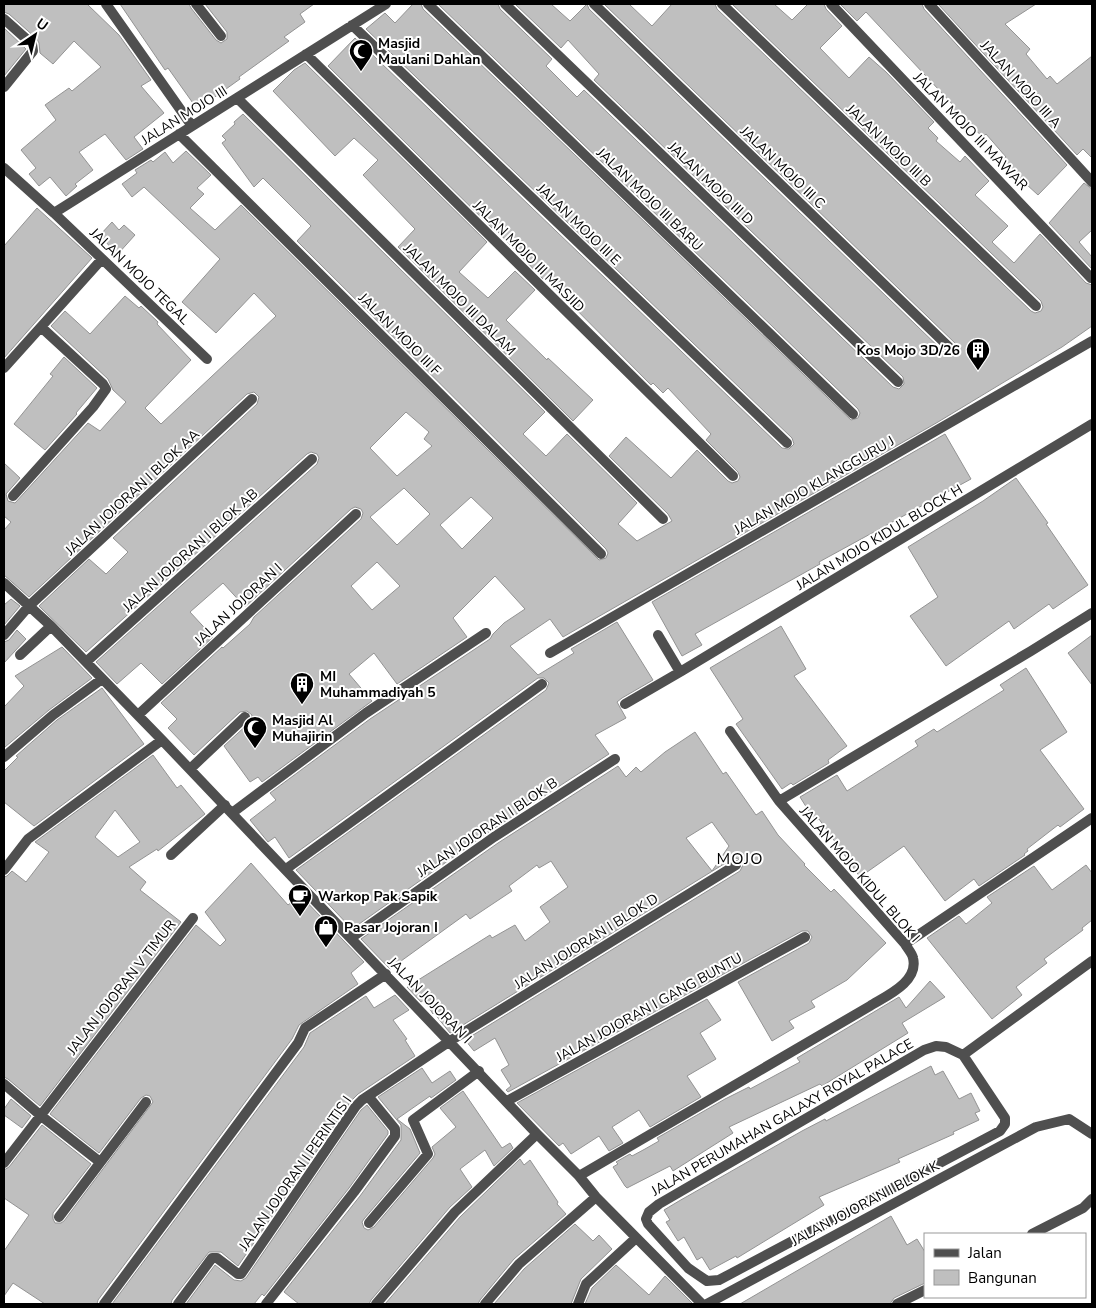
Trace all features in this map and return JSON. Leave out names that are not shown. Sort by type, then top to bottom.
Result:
[{"type":"street","points":[[106,4],[192,126]]},
{"type":"street","points":[[196,4],[220,36]]},
{"type":"street","name":"JALAN MOJO III","points":[[54,213],[386,4]]},
{"type":"street","name":"JALAN MOJO III BARU","points":[[428,4],[853,414]]},
{"type":"street","name":"JALAN MOJO III D","points":[[505,4],[898,382]]},
{"type":"street","name":"JALAN MOJO III C","points":[[594,4],[952,350]]},
{"type":"street","name":"JALAN MOJO III B","points":[[722,4],[1036,306]]},
{"type":"street","name":"JALAN MOJO III MAWAR","points":[[831,4],[1091,278]]},
{"type":"street","name":"JALAN MOJO III A","points":[[929,4],[1092,182]]},
{"type":"street","points":[[4,19],[34,48],[4,87]]},
{"type":"street","name":"JALAN MOJO III E","points":[[352,25],[787,443]]},
{"type":"street","name":"JALAN MOJO III MASJID","points":[[306,54],[733,476]]},
{"type":"street","name":"JALAN MOJO III DALAM","points":[[237,98],[663,519]]},
{"type":"street","name":"JALAN MOJO III F","points":[[179,134],[601,554]]},
{"type":"street","points":[[4,168],[54,213]]},
{"type":"street","name":"JALAN MOJO TEGAL","points":[[54,213],[207,359]]},
{"type":"street","points":[[4,368],[102,259]]},
{"type":"street","points":[[13,496],[99,400],[106,388],[41,327]]},
{"type":"street","name":"JALAN MOJO KLANGGURU J","points":[[550,653],[1092,341]]},
{"type":"street","name":"JALAN JOJORAN I BLOK AA","points":[[4,635],[30,606],[252,399]]},
{"type":"street","name":"JALAN MOJO KIDUL BLOCK H","points":[[625,704],[1092,424]]},
{"type":"street","name":"JALAN JOJORAN I BLOK AB","points":[[86,662],[312,459]]},
{"type":"street","name":"JALAN JOJORAN I","points":[[138,715],[356,514]]},
{"type":"street","name":"JALAN JOJORAN I","points":[[4,583],[51,626],[138,715],[579,1176],[596,1198],[702,1304]]},
{"type":"street","name":"JALAN MOJO KIDUL BLOK I","points":[[579,1176],[870,1006],[898,988],[911,975],[913,958],[904,944],[778,801],[1092,613]]},
{"type":"street","points":[[20,655],[51,626]]},
{"type":"street","points":[[232,813],[366,713],[486,633]]},
{"type":"street","points":[[658,635],[680,672]]},
{"type":"street","points":[[4,757],[53,715],[102,679]]},
{"type":"street","points":[[286,869],[542,684]]},
{"type":"street","points":[[190,769],[245,717]]},
{"type":"street","points":[[730,730],[778,801]]},
{"type":"street","points":[[4,870],[28,839],[162,740]]},
{"type":"street","name":"JALAN JOJORAN I BLOK B","points":[[351,938],[494,837],[615,759]]},
{"type":"street","points":[[171,855],[224,805]]},
{"type":"street","points":[[904,944],[1092,818]]},
{"type":"street","name":"JALAN JOJORAN I BLOK D","points":[[450,1041],[736,864]]},
{"type":"street","name":"JALAN JOJORAN V TIMUR","points":[[4,1162],[193,918]]},
{"type":"street","name":"JALAN JOJORAN I GANG BUNTU","points":[[507,1101],[805,937]]},
{"type":"street","points":[[963,1055],[1092,961]]},
{"type":"street","points":[[104,1304],[298,1044],[305,1028],[386,974]]},
{"type":"street","name":"JALAN JOJORAN I PERINTIS I","points":[[178,1304],[212,1258],[217,1258],[238,1274],[242,1274],[356,1106],[450,1041]]},
{"type":"street","name":"JALAN PERUMAHAN GALAXY ROYAL PALACE","points":[[936,1046],[946,1047],[963,1055],[1005,1118],[1005,1124],[1002,1129],[992,1136],[719,1280],[707,1281],[688,1268],[648,1224],[646,1219],[652,1209],[924,1050],[936,1046]]},
{"type":"street","points":[[369,1224],[428,1154],[413,1120],[478,1071]]},
{"type":"street","points":[[4,1084],[100,1162]]},
{"type":"street","points":[[266,1304],[354,1192],[395,1136],[395,1129],[368,1096]]},
{"type":"street","points":[[60,1217],[146,1102]]},
{"type":"street","name":"JALAN JOJORAN I BLOK K","points":[[707,1304],[1036,1127],[1070,1119],[1092,1134]]},
{"type":"street","points":[[376,1304],[455,1212],[538,1134]]},
{"type":"street","points":[[485,1304],[519,1264],[596,1198]]},
{"type":"street","points":[[1034,1233],[1083,1208],[1092,1198]]},
{"type":"street","points":[[578,1304],[586,1284],[636,1238]]},
{"type":"street","points":[[897,1304],[924,1290]]},
{"type":"building","points":[[4,4],[87,4],[119,35],[151,80],[141,86],[164,113],[134,137],[143,149],[126,160],[105,134],[79,152],[93,170],[75,184],[77,186],[66,196],[50,177],[39,186],[29,174],[36,168],[21,150],[56,120],[45,105],[69,88],[72,91],[101,67],[74,41],[53,64],[40,53],[37,39],[9,14],[4,12]]},
{"type":"building","points":[[120,4],[189,4],[216,40],[221,43],[227,39],[227,32],[205,4],[314,4],[300,14],[305,22],[284,37],[289,41],[212,99],[210,95],[195,106],[168,68],[165,70]]},
{"type":"building","points":[[413,4],[421,4],[423,9],[851,420],[858,418],[860,413],[858,409],[438,4],[498,4],[500,9],[552,59],[546,66],[577,97],[584,90],[893,387],[899,389],[904,384],[903,377],[594,80],[599,74],[568,40],[561,48],[515,4],[551,4],[570,21],[587,4],[589,9],[947,355],[954,356],[959,351],[957,345],[604,4],[629,4],[652,26],[672,4],[715,4],[717,9],[1031,311],[1035,313],[1041,311],[1043,307],[1041,301],[732,4],[774,4],[792,20],[808,4],[824,4],[826,9],[842,26],[820,48],[849,78],[869,57],[886,72],[934,122],[928,128],[938,138],[936,141],[960,162],[965,156],[989,181],[975,195],[1008,226],[992,242],[1014,263],[1040,234],[1086,283],[1092,285],[1092,326],[1062,347],[938,422],[563,637],[550,619],[510,646],[538,675],[574,653],[571,649],[617,622],[653,680],[617,702],[626,718],[595,735],[609,754],[490,831],[352,929],[296,870],[546,690],[549,683],[544,678],[538,678],[289,858],[275,837],[268,842],[250,820],[276,800],[270,793],[370,719],[490,639],[504,623],[525,609],[495,576],[453,618],[467,637],[397,684],[374,653],[349,674],[372,701],[262,782],[258,777],[250,782],[224,746],[250,722],[252,715],[247,711],[240,712],[194,755],[168,728],[177,719],[161,703],[250,624],[254,617],[361,519],[363,513],[361,509],[355,507],[351,509],[245,607],[223,583],[190,612],[213,637],[162,684],[141,663],[117,684],[96,662],[317,464],[319,458],[317,454],[311,452],[307,454],[86,652],[39,606],[89,559],[106,574],[128,552],[113,538],[257,404],[259,397],[254,392],[247,394],[29,597],[4,575],[4,530],[11,522],[4,516],[4,463],[20,478],[6,494],[8,501],[15,503],[88,423],[100,431],[126,402],[113,390],[108,379],[51,326],[65,311],[90,334],[125,296],[139,308],[141,306],[158,322],[157,324],[191,360],[145,408],[161,424],[276,316],[254,293],[216,333],[182,302],[220,259],[144,187],[132,197],[122,184],[137,173],[135,170],[151,160],[153,162],[165,152],[173,163],[186,151],[211,175],[197,188],[204,194],[190,208],[215,230],[241,205],[599,560],[606,558],[608,553],[606,549],[297,241],[311,226],[263,178],[254,187],[222,143],[226,140],[222,136],[243,114],[545,412],[523,434],[546,456],[567,434],[637,503],[618,524],[637,541],[672,521],[668,514],[609,456],[626,437],[671,478],[697,450],[728,481],[732,483],[738,481],[740,477],[738,472],[706,440],[711,434],[668,388],[663,393],[653,383],[651,385],[545,278],[544,280],[497,231],[328,66],[355,38],[782,448],[789,449],[794,444],[792,438],[366,29],[385,13],[395,23]],"holes":[[[406,412],[429,432],[424,439],[432,446],[397,476],[370,448]],[[404,488],[430,514],[397,545],[370,517]],[[471,497],[493,518],[462,549],[440,525]],[[377,562],[400,586],[372,610],[351,586]]]},
{"type":"building","points":[[840,4],[922,4],[924,9],[1067,165],[1038,195],[1001,161],[1006,157],[986,134],[983,137],[951,108],[954,106],[866,12],[857,21]]},
{"type":"building","points":[[938,4],[1036,4],[1005,24],[1030,49],[1026,54],[1047,79],[1050,76],[1057,84],[1092,56],[1092,158],[1083,149],[1077,155]]},
{"type":"building","points":[[4,28],[26,49],[4,76]]},
{"type":"building","points":[[305,63],[487,242],[459,272],[488,298],[515,271],[535,290],[506,320],[547,360],[548,358],[593,400],[573,421],[398,247],[415,229],[363,175],[378,160],[354,138],[335,156],[273,91],[294,70]]},
{"type":"building","points":[[1084,183],[1092,189],[1092,230],[1079,242],[1092,257],[1092,269],[1049,223]]},
{"type":"building","points":[[37,208],[92,258],[4,358],[4,246]]},
{"type":"building","points":[[112,222],[119,230],[124,225],[135,235],[117,255],[100,235]]},
{"type":"building","points":[[64,357],[97,388],[45,450],[14,424],[53,376],[50,374]]},
{"type":"building","points":[[945,434],[971,479],[819,562],[820,564],[695,634],[702,645],[682,656],[652,602]]},
{"type":"building","points":[[1016,478],[1088,585],[1053,609],[1049,604],[1014,629],[1009,621],[946,666],[910,616],[938,597],[908,547],[983,501]]},
{"type":"building","points":[[11,599],[20,606],[4,625],[4,605]]},
{"type":"building","points":[[781,626],[806,669],[794,676],[847,746],[828,760],[829,763],[793,785],[791,783],[782,789],[736,724],[743,719],[710,668]]},
{"type":"building","points":[[17,630],[26,639],[4,663],[4,642],[9,640]]},
{"type":"building","points":[[1092,635],[1092,685],[1068,653]]},
{"type":"building","points":[[62,647],[92,678],[49,710],[5,747],[4,707],[24,686],[15,676]]},
{"type":"building","points":[[1026,668],[1067,732],[1040,750],[1084,809],[1060,827],[1058,825],[1027,849],[1028,851],[1025,855],[979,886],[974,879],[945,901],[904,846],[860,877],[819,819],[815,821],[800,797],[837,775],[847,791],[918,746],[915,741],[934,729],[937,732],[1004,690],[1000,685]]},
{"type":"building","points":[[102,688],[144,744],[34,826],[4,802],[4,771],[18,757],[16,756],[57,720]]},
{"type":"building","points":[[695,732],[723,774],[726,772],[756,815],[762,811],[778,835],[804,865],[831,892],[834,889],[886,943],[847,980],[811,1001],[815,1007],[789,1021],[794,1028],[772,1041],[738,982],[809,943],[812,937],[808,931],[802,931],[508,1092],[506,1090],[511,1086],[501,1070],[509,1065],[495,1038],[474,1051],[465,1040],[740,871],[743,865],[742,861],[736,858],[732,859],[450,1033],[433,1014],[424,1000],[421,1002],[407,987],[490,935],[492,938],[515,925],[525,941],[550,922],[540,907],[568,887],[551,861],[539,868],[537,865],[509,886],[512,891],[470,919],[466,914],[390,969],[361,939],[498,843],[618,766],[626,777],[636,767],[641,772],[665,752]],"holes":[[[712,822],[729,846],[712,871],[686,838]]]},
{"type":"building","points":[[153,755],[177,788],[181,785],[205,814],[158,851],[157,849],[129,867],[146,882],[140,890],[181,922],[40,1106],[4,1077],[4,877],[12,871],[26,882],[49,852],[35,842]],"holes":[[[115,810],[140,842],[118,857],[95,837]]]},
{"type":"building","points":[[251,863],[288,905],[300,895],[364,962],[351,973],[358,984],[299,1025],[292,1039],[98,1300],[97,1304],[45,1304],[13,1283],[4,1296],[4,1251],[29,1215],[4,1198],[4,1170],[9,1167],[42,1125],[91,1164],[53,1213],[55,1223],[64,1221],[153,1102],[150,1096],[146,1095],[141,1098],[99,1153],[50,1114],[196,925],[220,946],[226,940],[205,912]]},
{"type":"building","points":[[1086,865],[1092,873],[1092,920],[1082,928],[1083,930],[1044,959],[1047,963],[1016,987],[1022,995],[992,1019],[927,938],[959,916],[966,924],[992,903],[987,897],[1034,866],[1052,890]]},
{"type":"building","points":[[930,981],[945,997],[902,1023],[908,1033],[822,1086],[820,1084],[729,1127],[733,1133],[673,1171],[670,1166],[627,1188],[613,1167],[618,1164],[616,1162],[630,1154],[632,1156],[659,1141],[657,1138],[725,1099],[749,1087],[750,1089],[800,1062],[797,1058],[899,997],[906,1008]]},
{"type":"building","points":[[395,995],[409,1010],[393,1020],[407,1039],[405,1040],[415,1056],[358,1094],[351,1101],[238,1266],[221,1252],[209,1252],[172,1300],[171,1304],[112,1304],[304,1047],[310,1033],[366,996],[374,1008]]},
{"type":"building","points":[[707,999],[721,1020],[700,1033],[716,1059],[687,1076],[701,1097],[650,1127],[639,1110],[612,1127],[623,1143],[609,1151],[599,1136],[571,1154],[563,1143],[559,1146],[517,1103]]},
{"type":"building","points":[[931,1066],[935,1075],[943,1071],[959,1099],[971,1093],[980,1111],[975,1113],[979,1120],[953,1132],[954,1134],[898,1159],[900,1162],[819,1197],[824,1205],[737,1258],[736,1256],[710,1270],[702,1257],[697,1260],[684,1237],[678,1241],[666,1222],[670,1220],[664,1210],[802,1131],[825,1119],[826,1121]]},
{"type":"building","points":[[422,1068],[432,1083],[450,1071],[456,1080],[397,1119],[410,1129],[420,1153],[364,1219],[362,1222],[364,1228],[368,1230],[374,1227],[433,1158],[435,1154],[432,1147],[456,1127],[440,1108],[463,1091],[502,1148],[510,1143],[513,1148],[494,1166],[485,1150],[460,1169],[472,1187],[450,1207],[369,1304],[299,1304],[284,1292],[360,1196],[401,1140],[401,1125],[378,1097]]},
{"type":"building","points":[[11,1099],[31,1116],[22,1128],[4,1115],[4,1109]]},
{"type":"building","points":[[367,1105],[388,1131],[388,1134],[349,1188],[264,1296],[262,1294],[254,1304],[186,1304],[215,1265],[234,1280],[241,1281],[246,1278],[361,1110]]},
{"type":"building","points":[[520,1159],[524,1165],[530,1160],[558,1202],[557,1204],[566,1214],[514,1259],[478,1304],[385,1304],[460,1217]]},
{"type":"building","points":[[891,1216],[907,1245],[917,1239],[924,1250],[924,1283],[894,1298],[890,1304],[740,1304]]},
{"type":"building","points":[[575,1224],[593,1241],[599,1235],[612,1249],[581,1279],[571,1304],[494,1304],[524,1269]]},
{"type":"building","points":[[616,1265],[649,1295],[665,1276],[693,1304],[585,1304],[592,1288]]},
{"type":"place","name":"Masjid Maulani Dahlan","points":[[361,72]]},
{"type":"place","name":"Kos Mojo 3D/26","points":[[978,371]]},
{"type":"place","name":"MI Muhammadiyah 5","points":[[302,705]]},
{"type":"place","name":"Masjid Al Muhajirin","points":[[255,749]]},
{"type":"place","name":"Warkop Pak Sapik","points":[[300,917]]},
{"type":"place","name":"Pasar Jojoran I","points":[[326,948]]},
{"type":"district","name":"MOJO","points":[[740,858]]}]
